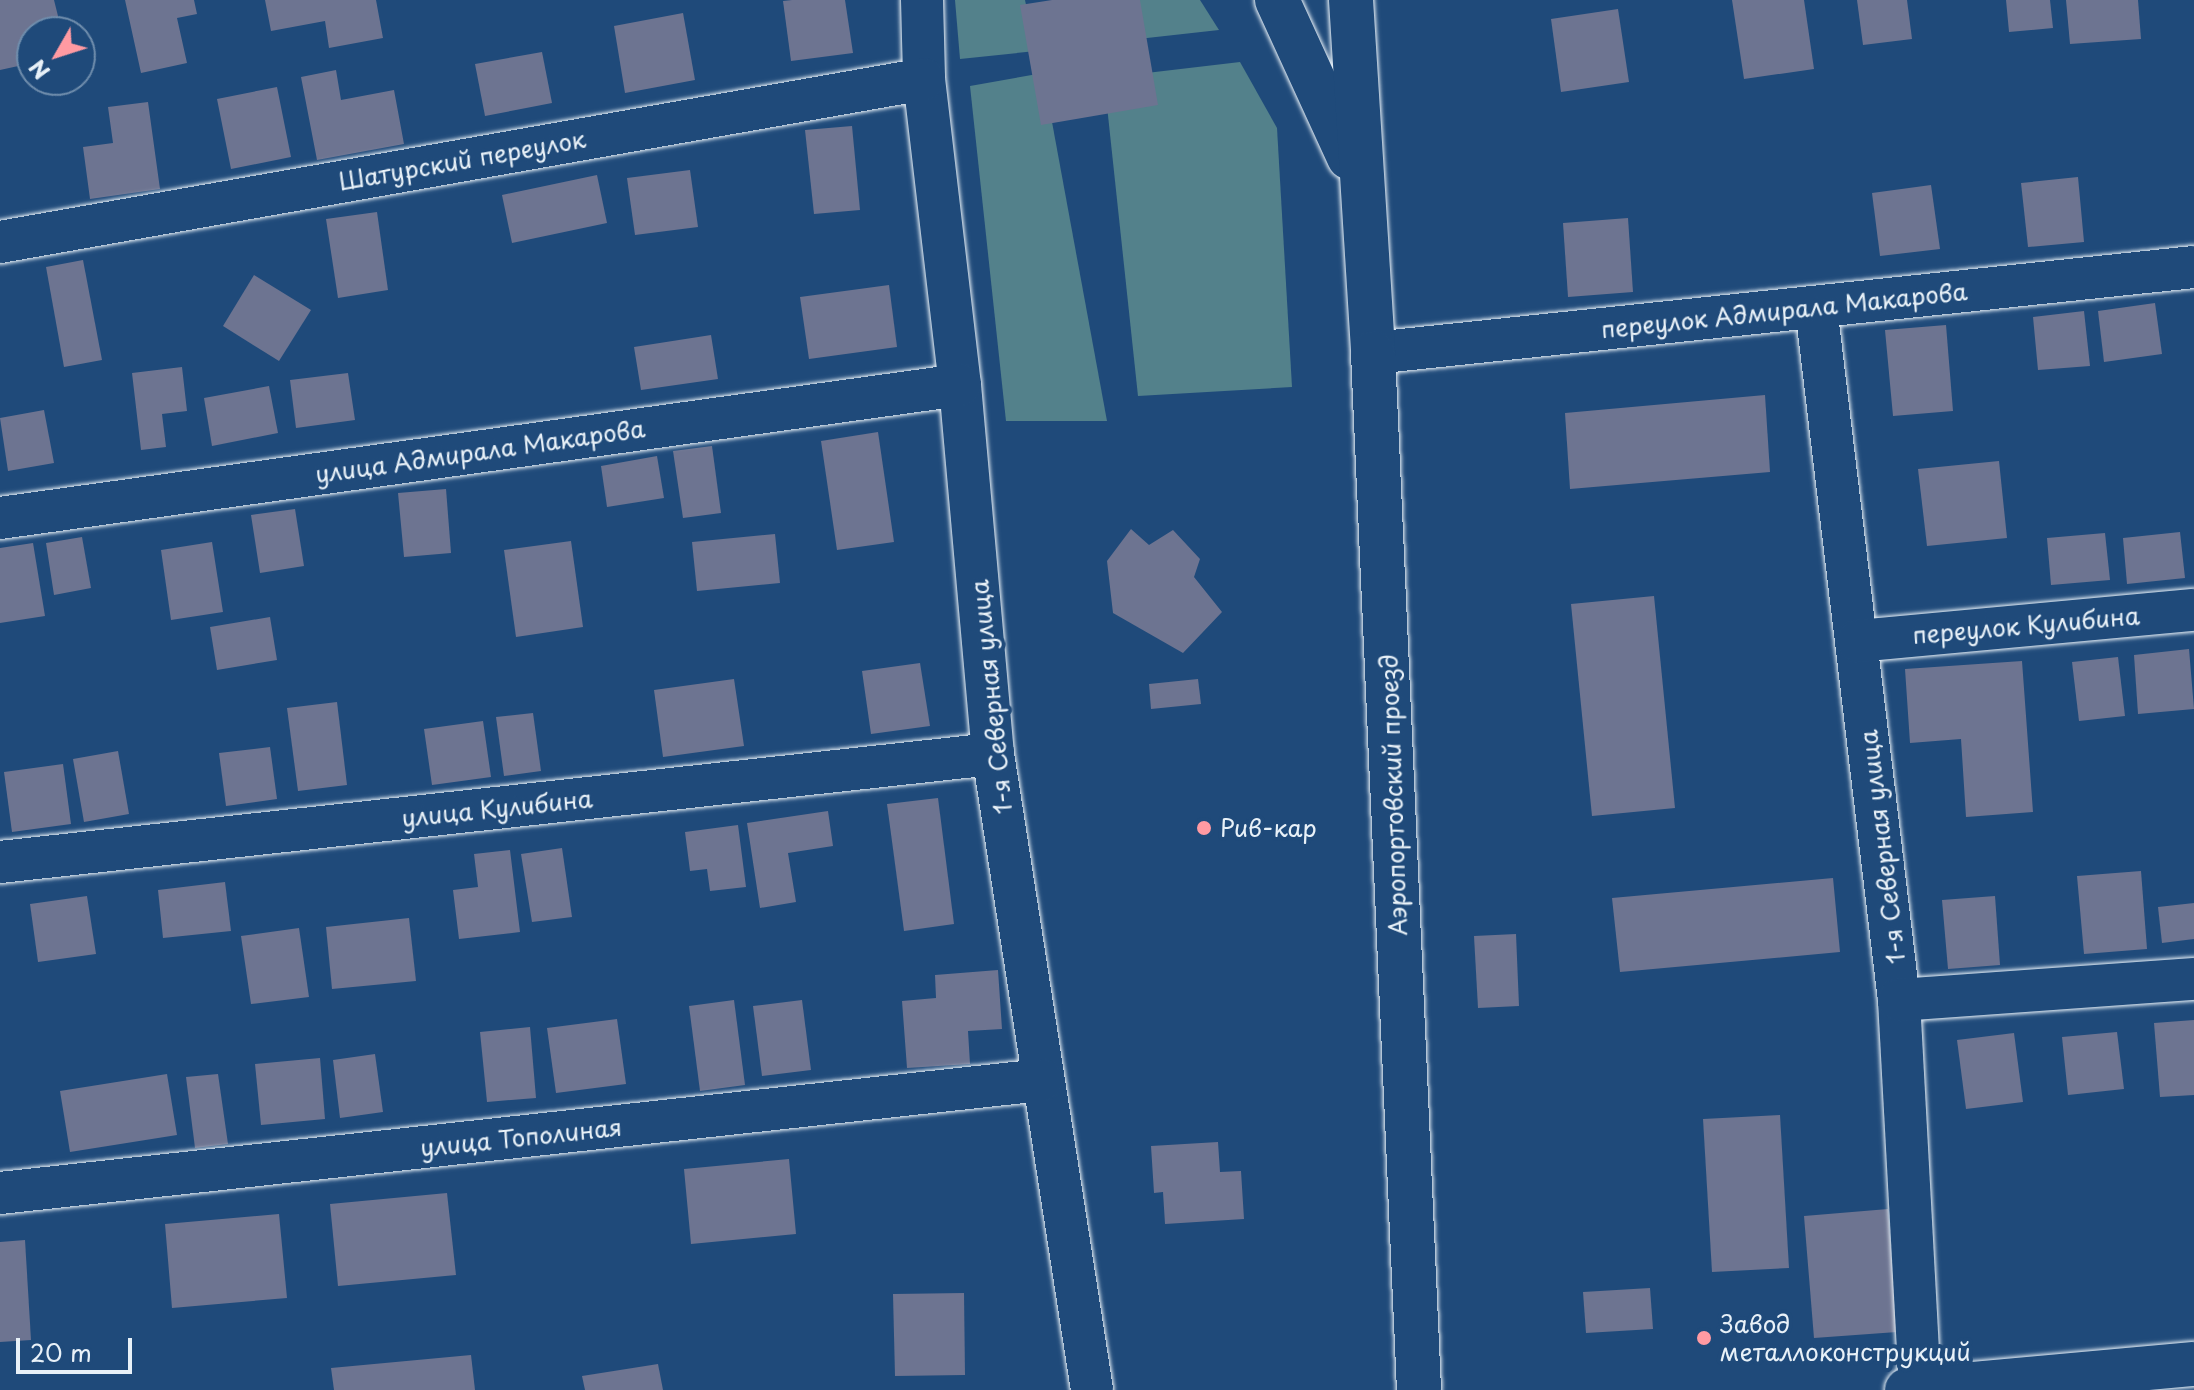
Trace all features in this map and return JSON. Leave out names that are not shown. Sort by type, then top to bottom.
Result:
[{"type":"main road","points":[[1277,0],[1341,135],[1364,201]]},
{"type":"main road","name":"Аэропортовский проезд","points":[[1351,0],[1373,353],[1419,1390]]},
{"type":"main road","points":[[1913,1389],[2194,1364]]},
{"type":"street","name":"1-я Северная улица","points":[[922,0],[924,79],[960,385],[993,754],[1092,1390]]},
{"type":"street","name":"Шатурский переулок","points":[[0,242],[924,79]]},
{"type":"street","name":"переулок Адмирала Макарова","points":[[1373,353],[2194,267]]},
{"type":"street","name":"1-я Северная улица","points":[[1816,307],[1899,1000],[1913,1389]]},
{"type":"street","name":"улица Адмирала Макарова","points":[[0,518],[960,385]]},
{"type":"street","name":"переулок Кулибина","points":[[1858,641],[2194,610]]},
{"type":"street","name":"улица Кулибина","points":[[0,862],[993,754]]},
{"type":"street","points":[[1899,1000],[2194,979]]},
{"type":"street","name":"улица Тополиная","points":[[0,1193],[1042,1080]]},
{"type":"green space","points":[[955,0],[1025,0],[1036,51],[960,59]]},
{"type":"green space","points":[[1081,0],[1200,0],[1219,30],[1093,44]]},
{"type":"green space","points":[[1240,62],[1277,128],[1292,387],[1138,396],[1104,78]]},
{"type":"green space","points":[[1043,73],[1107,421],[1006,421],[970,86]]},
{"type":"building","points":[[0,0],[54,0],[58,16],[16,16],[16,66],[0,70]]},
{"type":"building","points":[[125,0],[194,0],[197,14],[177,18],[187,63],[141,73]]},
{"type":"building","points":[[265,0],[376,0],[383,38],[329,48],[325,21],[271,31]]},
{"type":"building","points":[[845,0],[853,53],[791,61],[783,1]]},
{"type":"building","points":[[1052,0],[1140,0],[1158,105],[1041,125],[1020,5]]},
{"type":"building","points":[[1732,0],[1804,0],[1814,69],[1744,79]]},
{"type":"building","points":[[1857,0],[1907,0],[1912,39],[1863,45]]},
{"type":"building","points":[[2006,0],[2050,0],[2053,28],[2009,32]]},
{"type":"building","points":[[2066,0],[2138,0],[2141,39],[2070,44]]},
{"type":"building","points":[[1618,9],[1629,82],[1561,92],[1551,19]]},
{"type":"building","points":[[683,13],[695,80],[625,93],[614,26]]},
{"type":"building","points":[[542,52],[552,103],[485,116],[475,64]]},
{"type":"building","points":[[336,70],[341,100],[394,90],[404,144],[317,160],[301,77]]},
{"type":"building","points":[[277,87],[291,157],[231,169],[217,99]]},
{"type":"building","points":[[148,102],[160,189],[90,199],[83,147],[113,143],[108,107]]},
{"type":"building","points":[[852,126],[860,210],[814,214],[805,130]]},
{"type":"building","points":[[690,170],[698,227],[635,235],[627,178]]},
{"type":"building","points":[[597,175],[607,223],[512,243],[502,195]]},
{"type":"building","points":[[2078,177],[2084,242],[2028,247],[2021,183]]},
{"type":"building","points":[[1931,185],[1940,249],[1880,256],[1872,193]]},
{"type":"building","points":[[377,212],[388,290],[338,298],[326,219]]},
{"type":"building","points":[[1628,218],[1633,292],[1568,297],[1563,223]]},
{"type":"building","points":[[83,260],[102,360],[64,367],[46,267]]},
{"type":"building","points":[[254,275],[311,310],[279,361],[223,326]]},
{"type":"building","points":[[889,285],[897,347],[809,359],[800,297]]},
{"type":"building","points":[[2155,303],[2162,354],[2104,362],[2098,311]]},
{"type":"building","points":[[2084,311],[2090,366],[2038,370],[2033,317]]},
{"type":"building","points":[[1946,325],[1953,411],[1893,416],[1885,330]]},
{"type":"building","points":[[711,335],[718,379],[641,390],[634,347]]},
{"type":"building","points":[[182,367],[187,411],[162,414],[166,447],[141,450],[132,373]]},
{"type":"building","points":[[348,373],[355,420],[296,428],[290,380]]},
{"type":"building","points":[[269,386],[278,433],[212,446],[204,398]]},
{"type":"building","points":[[1765,395],[1770,472],[1570,489],[1565,413]]},
{"type":"building","points":[[44,410],[54,463],[8,471],[0,418]]},
{"type":"building","points":[[878,432],[894,542],[837,550],[821,441]]},
{"type":"building","points":[[712,446],[721,513],[683,518],[673,451]]},
{"type":"building","points":[[657,456],[664,498],[607,507],[601,466]]},
{"type":"building","points":[[1999,461],[2007,538],[1927,546],[1918,469]]},
{"type":"building","points":[[446,489],[451,553],[404,557],[398,493]]},
{"type":"building","points":[[295,509],[304,566],[260,573],[251,515]]},
{"type":"building","points":[[1131,529],[1149,545],[1173,530],[1200,559],[1194,577],[1222,612],[1183,653],[1113,613],[1107,561]]},
{"type":"building","points":[[2180,532],[2185,578],[2127,584],[2123,538]]},
{"type":"building","points":[[2105,533],[2110,580],[2051,585],[2047,538]]},
{"type":"building","points":[[775,534],[780,583],[697,591],[692,542]]},
{"type":"building","points":[[82,537],[91,588],[54,595],[46,543]]},
{"type":"building","points":[[571,541],[583,627],[516,637],[504,550]]},
{"type":"building","points":[[212,542],[223,612],[171,620],[161,550]]},
{"type":"building","points":[[33,543],[45,616],[0,623],[0,548]]},
{"type":"building","points":[[1654,596],[1675,808],[1592,816],[1571,604]]},
{"type":"building","points":[[270,617],[277,660],[217,670],[210,627]]},
{"type":"building","points":[[2189,649],[2194,709],[2138,714],[2134,655]]},
{"type":"building","points":[[2118,657],[2125,716],[2079,721],[2072,662]]},
{"type":"building","points":[[2022,661],[2033,812],[1966,817],[1961,739],[1910,743],[1905,669]]},
{"type":"building","points":[[920,663],[930,726],[871,734],[862,671]]},
{"type":"building","points":[[734,679],[744,746],[663,757],[654,690]]},
{"type":"building","points":[[1198,679],[1201,704],[1151,709],[1149,684]]},
{"type":"building","points":[[337,702],[347,785],[298,791],[287,708]]},
{"type":"building","points":[[533,713],[541,771],[504,776],[496,717]]},
{"type":"building","points":[[483,721],[491,777],[432,785],[424,729]]},
{"type":"building","points":[[270,747],[277,799],[226,806],[219,753]]},
{"type":"building","points":[[118,751],[129,814],[84,822],[73,759]]},
{"type":"building","points":[[63,764],[71,824],[12,832],[4,772]]},
{"type":"building","points":[[938,798],[954,924],[904,931],[887,804]]},
{"type":"building","points":[[828,811],[833,846],[788,853],[796,902],[760,908],[747,823]]},
{"type":"building","points":[[738,825],[746,887],[710,891],[707,869],[690,871],[685,832]]},
{"type":"building","points":[[562,848],[572,917],[532,922],[521,854]]},
{"type":"building","points":[[510,850],[520,932],[459,939],[453,890],[478,887],[474,854]]},
{"type":"building","points":[[2141,871],[2147,949],[2084,954],[2077,876]]},
{"type":"building","points":[[1833,878],[1840,952],[1620,972],[1612,898]]},
{"type":"building","points":[[225,882],[231,931],[163,938],[158,890]]},
{"type":"building","points":[[87,896],[96,954],[38,962],[30,904]]},
{"type":"building","points":[[1995,896],[2000,965],[1948,969],[1942,900]]},
{"type":"building","points":[[2194,903],[2194,939],[2162,943],[2158,907]]},
{"type":"building","points":[[409,918],[416,981],[332,989],[326,927]]},
{"type":"building","points":[[299,928],[309,997],[251,1004],[241,936]]},
{"type":"building","points":[[1516,934],[1519,1006],[1478,1008],[1474,936]]},
{"type":"building","points":[[998,970],[1002,1029],[968,1031],[970,1064],[907,1068],[902,1001],[936,998],[935,975]]},
{"type":"building","points":[[734,1000],[745,1085],[700,1091],[689,1006]]},
{"type":"building","points":[[802,1000],[811,1070],[762,1076],[753,1006]]},
{"type":"building","points":[[617,1019],[626,1084],[556,1093],[547,1028]]},
{"type":"building","points":[[2194,1020],[2194,1095],[2160,1097],[2154,1023]]},
{"type":"building","points":[[530,1027],[536,1098],[487,1102],[480,1032]]},
{"type":"building","points":[[2117,1032],[2124,1089],[2068,1095],[2062,1037]]},
{"type":"building","points":[[2014,1033],[2023,1102],[1966,1109],[1957,1040]]},
{"type":"building","points":[[375,1054],[383,1112],[340,1118],[333,1060]]},
{"type":"building","points":[[320,1058],[325,1119],[261,1125],[255,1064]]},
{"type":"building","points":[[167,1074],[177,1135],[70,1152],[60,1091]]},
{"type":"building","points":[[218,1074],[228,1144],[195,1148],[186,1077]]},
{"type":"building","points":[[1780,1115],[1789,1268],[1712,1272],[1703,1119]]},
{"type":"building","points":[[1218,1142],[1220,1172],[1241,1171],[1244,1219],[1165,1224],[1163,1192],[1154,1193],[1151,1146]]},
{"type":"building","points":[[789,1159],[796,1234],[691,1244],[684,1169]]},
{"type":"building","points":[[447,1193],[456,1275],[338,1286],[330,1204]]},
{"type":"building","points":[[1888,1209],[1897,1332],[1814,1338],[1804,1216]]},
{"type":"building","points":[[279,1214],[287,1298],[172,1308],[165,1224]]},
{"type":"building","points":[[25,1240],[31,1340],[0,1342],[0,1242]]},
{"type":"building","points":[[1650,1288],[1653,1329],[1586,1333],[1583,1292]]},
{"type":"building","points":[[964,1293],[965,1375],[895,1376],[893,1294]]},
{"type":"building","points":[[471,1355],[475,1390],[334,1390],[331,1368]]},
{"type":"building","points":[[658,1364],[663,1390],[585,1390],[582,1376]]},
{"type":"place","name":"Рив-кар","points":[[1204,828]]},
{"type":"place","name":"Завод металлоконструкций","points":[[1704,1338]]}]
